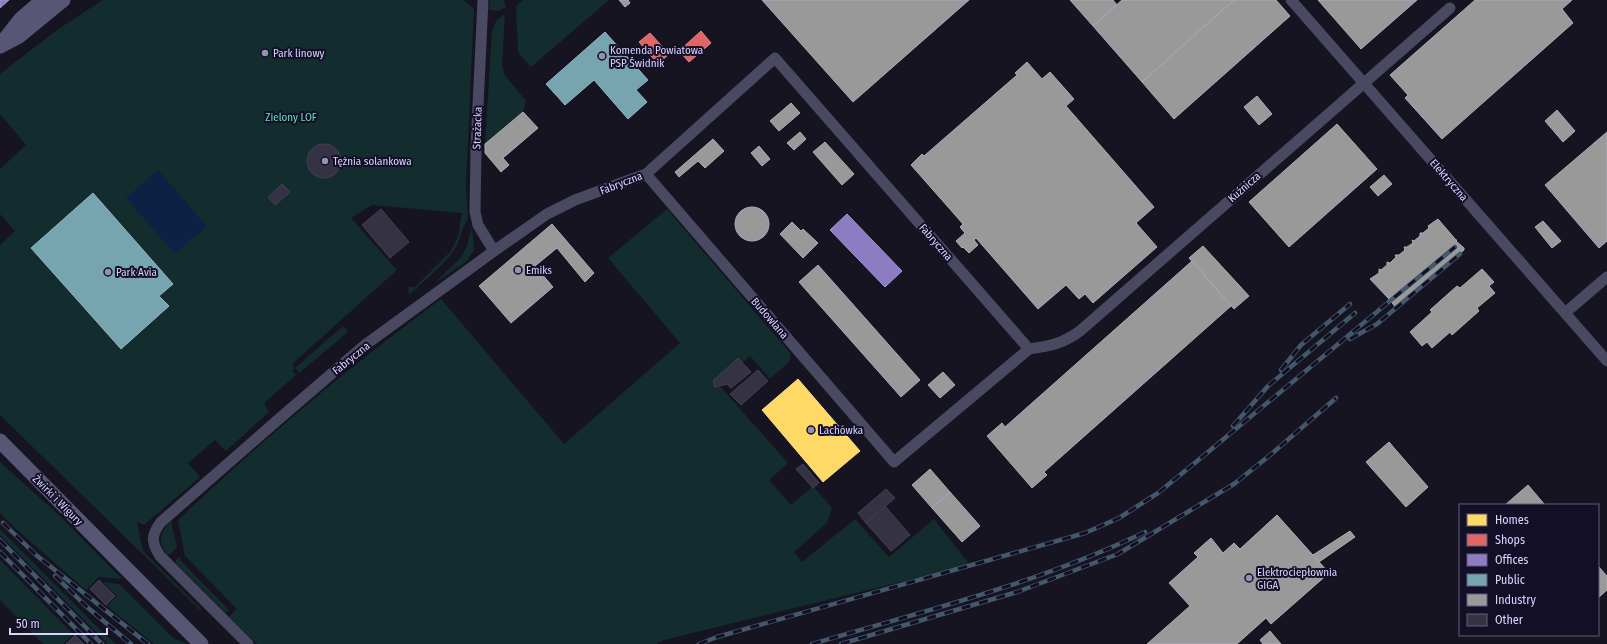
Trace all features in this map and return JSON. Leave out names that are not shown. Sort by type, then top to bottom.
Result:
[{"type":"main road","points":[[0,46],[21,19],[43,0]]},
{"type":"main road","points":[[0,46],[19,36],[63,0]]},
{"type":"main road","name":"Żwirki i Wigury","points":[[0,441],[201,644]]},
{"type":"street","name":"Strażacka","points":[[483,0],[476,148],[475,212],[478,226],[494,251]]},
{"type":"street","name":"Elektryczna","points":[[1291,0],[1607,361]]},
{"type":"street","name":"Kuźnicza","points":[[1029,349],[1050,346],[1067,340],[1080,331],[1450,8]]},
{"type":"street","name":"Fabryczna","points":[[248,644],[160,556],[153,544],[153,538],[157,527],[167,515],[348,358],[494,251],[548,214],[575,200],[646,174],[775,58],[1029,349]]},
{"type":"street","name":"Budowlana","points":[[646,174],[894,462],[1029,349]]},
{"type":"street","points":[[1565,313],[1607,277]]},
{"type":"green space","name":"Zielony LOF","points":[[103,0],[464,0],[474,9],[466,186],[468,219],[454,250],[439,267],[409,295],[408,287],[415,287],[451,251],[458,236],[462,213],[372,205],[351,218],[397,270],[292,364],[295,368],[292,371],[296,375],[264,403],[269,412],[226,451],[215,440],[188,463],[200,477],[144,525],[137,522],[143,551],[200,608],[202,612],[0,415],[0,245],[15,231],[0,214],[0,169],[26,145],[0,114],[0,74],[57,30]]},
{"type":"green space","points":[[490,0],[504,0],[506,7],[498,11],[489,10]]},
{"type":"green space","points":[[523,0],[609,0],[531,67],[518,52],[516,6]]},
{"type":"green space","points":[[505,14],[502,66],[505,75],[526,101],[523,112],[485,144],[492,30],[496,21]]},
{"type":"green space","points":[[667,209],[791,354],[789,362],[770,379],[750,356],[718,384],[788,463],[769,480],[791,505],[813,486],[832,508],[827,523],[794,552],[802,562],[855,519],[889,557],[934,519],[970,565],[664,640],[656,644],[257,644],[229,617],[237,609],[185,556],[178,520],[273,433],[306,405],[441,299],[564,444],[680,343],[608,258]]},
{"type":"green space","points":[[472,227],[474,250],[467,261],[435,283],[461,257],[466,248]]},
{"type":"green space","points":[[343,326],[348,332],[299,373],[295,368]]},
{"type":"green space","points":[[0,462],[61,517],[122,579],[99,577],[86,590],[16,529],[0,513]]},
{"type":"green space","points":[[171,521],[177,547],[171,554],[167,555],[162,545],[161,537],[164,529]]},
{"type":"green space","points":[[0,529],[101,631],[116,644],[108,644],[0,535]]},
{"type":"green space","points":[[180,557],[181,561],[229,610],[226,613],[176,563],[176,560]]},
{"type":"green space","points":[[0,560],[73,634],[64,644],[43,644],[0,600]]},
{"type":"green space","points":[[103,582],[119,584],[173,638],[187,644],[154,644],[107,606],[117,596]]},
{"type":"water","points":[[158,170],[207,226],[175,254],[126,198]]},
{"type":"building: Homes","name":"Lachówka","points":[[798,379],[860,451],[823,482],[762,410]]},
{"type":"building: Shops","points":[[701,31],[711,43],[689,62],[679,51]]},
{"type":"building: Shops","points":[[650,33],[669,54],[658,64],[639,42]]},
{"type":"building: Offices","points":[[0,0],[9,0],[0,8]]},
{"type":"building: Offices","points":[[847,214],[902,271],[885,287],[830,230]]},
{"type":"building: Public","name":"Komenda Powiatowa PSP Świdnik","points":[[605,32],[648,80],[636,90],[647,102],[628,119],[594,80],[565,105],[546,84]]},
{"type":"building: Public","name":"Park Avia","points":[[93,193],[173,284],[159,296],[169,306],[121,349],[31,248]]},
{"type":"building: Industry","points":[[619,0],[628,0],[630,3],[625,7]]},
{"type":"building: Industry","points":[[762,0],[969,0],[853,102]]},
{"type":"building: Industry","points":[[1070,0],[1113,0],[1117,5],[1093,26]]},
{"type":"building: Industry","points":[[1122,0],[1234,0],[1142,82],[1093,26]]},
{"type":"building: Industry","points":[[1234,0],[1276,0],[1290,16],[1174,119],[1142,82]]},
{"type":"building: Industry","points":[[1318,0],[1417,0],[1361,49]]},
{"type":"building: Industry","points":[[1475,0],[1572,0],[1562,9],[1573,23],[1442,139],[1405,98],[1408,95],[1390,75]]},
{"type":"building: Industry","points":[[1027,62],[1042,79],[1050,72],[1074,99],[1066,106],[1154,207],[1136,223],[1157,247],[1093,303],[1085,294],[1079,299],[1066,285],[1038,309],[976,238],[974,240],[978,245],[969,253],[963,247],[962,248],[956,241],[965,233],[960,227],[963,224],[911,165],[922,154],[924,156],[1017,75],[1015,73]]},
{"type":"building: Industry","points":[[1257,96],[1272,114],[1259,125],[1244,107]]},
{"type":"building: Industry","points":[[791,103],[800,113],[779,131],[770,121]]},
{"type":"building: Industry","points":[[1557,110],[1575,131],[1563,142],[1545,121]]},
{"type":"building: Industry","points":[[523,112],[538,128],[503,158],[509,165],[501,172],[485,153],[485,144]]},
{"type":"building: Industry","points":[[1337,124],[1377,169],[1289,247],[1249,202]]},
{"type":"building: Industry","points":[[800,132],[806,139],[794,150],[787,143]]},
{"type":"building: Industry","points":[[1607,132],[1607,241],[1599,248],[1545,185]]},
{"type":"building: Industry","points":[[713,139],[724,151],[705,168],[698,161],[679,177],[675,172]]},
{"type":"building: Industry","points":[[825,142],[854,174],[842,185],[813,152]]},
{"type":"building: Industry","points":[[759,146],[770,159],[762,166],[751,153]]},
{"type":"building: Industry","points":[[1384,175],[1392,184],[1378,196],[1370,187]]},
{"type":"building: Industry","points":[[749,207],[755,207],[764,212],[768,218],[768,230],[764,236],[755,241],[749,241],[740,236],[735,227],[735,221],[740,212]]},
{"type":"building: Industry","points":[[1438,219],[1457,240],[1456,241],[1464,248],[1464,250],[1432,277],[1433,278],[1431,277],[1398,308],[1396,308],[1370,279],[1379,273],[1379,269],[1381,270],[1387,265],[1387,262],[1390,263],[1396,257],[1395,255],[1399,255],[1405,250],[1404,247],[1407,247],[1413,243],[1412,240],[1414,241],[1420,236],[1420,233],[1423,233],[1429,228],[1428,226]]},
{"type":"building: Industry","points":[[1543,221],[1561,241],[1552,248],[1535,227]]},
{"type":"building: Industry","points":[[792,222],[801,231],[803,229],[818,243],[803,258],[780,234]]},
{"type":"building: Industry","name":"Emiks","points":[[552,224],[594,273],[585,282],[557,248],[535,266],[553,287],[511,323],[479,286]]},
{"type":"building: Industry","points":[[1203,246],[1249,296],[1234,309],[1189,258]]},
{"type":"building: Industry","points":[[1192,261],[1231,306],[1044,472],[1047,475],[1032,488],[987,436],[1002,423],[1005,427]]},
{"type":"building: Industry","points":[[818,265],[920,380],[901,397],[799,282]]},
{"type":"building: Industry","points":[[1482,269],[1494,282],[1489,286],[1495,293],[1477,308],[1479,311],[1452,335],[1450,332],[1432,348],[1427,342],[1422,346],[1410,332],[1432,312],[1430,310],[1457,286],[1460,288]]},
{"type":"building: Industry","points":[[943,372],[955,385],[940,398],[928,385]]},
{"type":"building: Industry","points":[[1389,442],[1428,487],[1406,507],[1366,462]]},
{"type":"building: Industry","points":[[930,469],[950,492],[932,508],[912,485]]},
{"type":"building: Industry","points":[[1528,485],[1544,504],[1506,504]]},
{"type":"building: Industry","points":[[950,492],[980,526],[962,542],[932,508]]},
{"type":"building: Industry","name":"Elektrociepłownia GIGA","points":[[1277,515],[1329,573],[1271,624],[1266,618],[1237,644],[1147,644],[1190,606],[1169,583],[1198,557],[1194,553],[1211,538],[1223,553],[1234,543],[1240,549]]},
{"type":"building: Industry","points":[[1350,531],[1355,537],[1319,562],[1313,555]]},
{"type":"building: Industry","points":[[1599,567],[1607,576],[1607,590],[1599,597]]},
{"type":"building: Industry","points":[[1270,631],[1281,644],[1263,644],[1260,640]]},
{"type":"building: Other","points":[[324,144],[336,149],[341,161],[336,173],[324,178],[312,173],[307,161],[312,149]]},
{"type":"building: Other","points":[[282,184],[290,192],[275,205],[268,197]]},
{"type":"building: Other","points":[[381,209],[409,242],[390,258],[362,225]]},
{"type":"building: Other","points":[[738,358],[751,372],[731,388],[727,384],[715,387],[713,381]]},
{"type":"building: Other","points":[[758,370],[768,381],[741,405],[730,394]]},
{"type":"building: Other","points":[[803,464],[819,483],[813,488],[796,469]]},
{"type":"building: Other","points":[[886,489],[895,498],[866,523],[858,513]]},
{"type":"building: Other","points":[[885,506],[910,535],[891,551],[866,523]]},
{"type":"building: Other","points":[[99,580],[115,596],[106,605],[90,589]]},
{"type":"building: Other","points":[[75,635],[84,644],[66,644]]},
{"type":"railway","points":[[699,644],[717,637],[1085,533],[1119,518],[1158,493],[1455,247]]},
{"type":"railway","points":[[1350,339],[1377,324],[1460,254]]},
{"type":"railway","points":[[1281,370],[1301,345],[1350,304]]},
{"type":"railway","points":[[1233,426],[1268,386],[1355,313]]},
{"type":"railway","points":[[841,644],[1017,592],[1118,554],[1234,484],[1336,398]]},
{"type":"railway","points":[[3,523],[36,555],[148,644]]},
{"type":"railway","points":[[812,644],[939,608],[1023,581],[1105,550],[1145,532]]},
{"type":"railway","points":[[0,540],[102,644]]},
{"type":"railway","points":[[0,552],[91,644]]},
{"type":"railway","points":[[55,576],[87,607],[131,644]]},
{"type":"place","name":"Park linowy","points":[[265,53]]},
{"type":"place","name":"Komenda Powiatowa PSP Świdnik","points":[[602,56]]},
{"type":"place","name":"Tężnia solankowa","points":[[325,161]]},
{"type":"place","name":"Emiks","points":[[518,270]]},
{"type":"place","name":"Park Avia","points":[[108,272]]},
{"type":"place","name":"Lachówka","points":[[811,430]]},
{"type":"place","name":"Elektrociepłownia GIGA","points":[[1249,578]]}]
